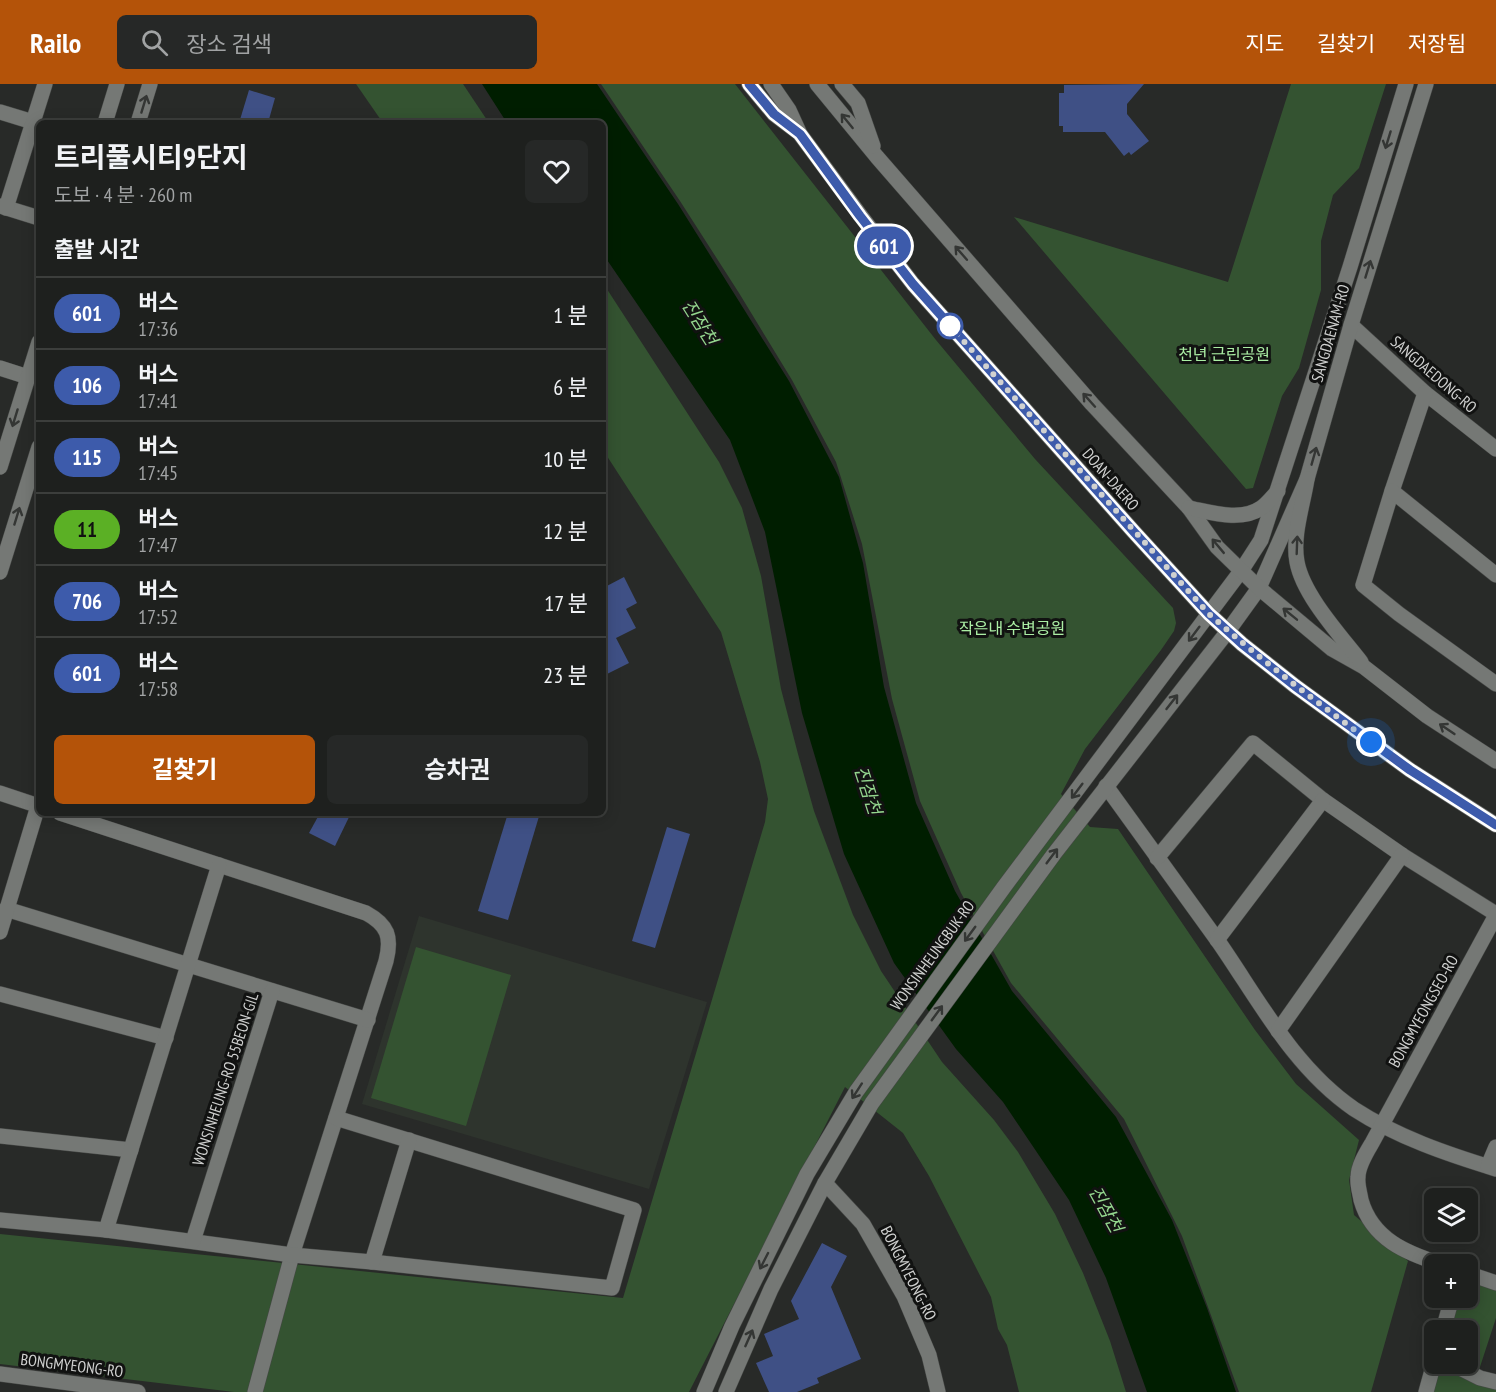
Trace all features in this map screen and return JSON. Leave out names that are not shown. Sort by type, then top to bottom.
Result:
[{"type":"street","points":[[36,217],[3,207],[45,84]]},
{"type":"street","points":[[106,120],[117,84]]},
{"type":"street","points":[[139,120],[150,84]]},
{"type":"street","points":[[749,84],[774,114],[800,134]]},
{"type":"street","name":"DOAN-DAERO","points":[[771,84],[789,110],[800,134],[913,284],[1209,614],[1295,686],[1352,728],[1410,770],[1496,825]]},
{"type":"street","points":[[818,84],[877,157],[1092,404],[1189,508],[1217,547],[1241,571],[1332,649],[1364,667],[1427,716],[1496,761]]},
{"type":"street","points":[[842,84],[858,103],[877,157]]},
{"type":"street","name":"SANGDAENAM-RO","points":[[1241,571],[1261,540],[1278,491],[1406,84]]},
{"type":"street","name":"SANGDAENAM-RO","points":[[1259,588],[1307,479],[1351,325],[1426,84]]},
{"type":"street","points":[[0,112],[33,122]]},
{"type":"street","name":"SANGDAEDONG-RO","points":[[1351,325],[1425,393],[1496,449]]},
{"type":"street","points":[[0,467],[36,352]]},
{"type":"street","points":[[0,368],[28,377]]},
{"type":"street","points":[[1425,393],[1363,585],[1496,684]]},
{"type":"street","points":[[0,572],[36,457]]},
{"type":"street","points":[[1307,479],[1297,538],[1297,561],[1313,600],[1364,667]]},
{"type":"street","points":[[1189,508],[1220,514],[1244,514],[1260,509],[1278,491]]},
{"type":"street","points":[[1392,491],[1496,575]]},
{"type":"street","name":"WONSINHEUNGBUK-RO","points":[[704,1392],[732,1326],[807,1174],[856,1092],[1004,886],[1241,571]]},
{"type":"street","points":[[726,1392],[771,1289],[825,1183],[872,1103],[1017,903],[1259,588]]},
{"type":"street","points":[[1157,858],[1253,743],[1323,800],[1402,855],[1496,915]]},
{"type":"street","points":[[1106,786],[1217,940],[1278,1031],[1322,1082],[1354,1108],[1382,1125],[1430,1147],[1492,1167],[1496,1147]]},
{"type":"street","points":[[0,794],[36,805]]},
{"type":"street","points":[[1217,940],[1323,800]]},
{"type":"street","points":[[0,932],[36,812]]},
{"type":"street","points":[[69,816],[366,913],[377,919],[386,930],[390,944],[368,1020],[292,1255],[255,1392]]},
{"type":"street","points":[[1278,1031],[1402,855]]},
{"type":"street","points":[[106,1230],[219,865]]},
{"type":"street","points":[[6,909],[272,990]]},
{"type":"street","name":"BONGMYEONGSEO-RO","points":[[1424,1259],[1385,1239],[1375,1230],[1363,1206],[1358,1176],[1362,1162],[1496,915]]},
{"type":"street","name":"WONSINHEUNG-RO 55BEON-GIL","points":[[193,1241],[272,990],[368,1020]]},
{"type":"street","points":[[0,994],[166,1038]]},
{"type":"street","points":[[0,1220],[106,1230],[292,1255],[612,1288],[634,1210],[336,1118]]},
{"type":"street","points":[[0,1136],[132,1150]]},
{"type":"street","points":[[372,1262],[409,1140]]},
{"type":"street","name":"BONGMYEONG-RO","points":[[825,1183],[863,1224],[904,1296],[928,1355],[938,1392]]},
{"type":"street","points":[[1478,1277],[1496,1283]]},
{"type":"street","name":"BONGMYEONG-RO","points":[[0,1374],[138,1392]]},
{"type":"street","points":[[1426,1392],[1431,1374]]},
{"type":"street","points":[[1472,1374],[1496,1383]]},
{"type":"shaded area","points":[[419,916],[707,1002],[649,1189],[362,1104]]},
{"type":"green space","points":[[356,84],[463,84],[487,120],[381,120]]},
{"type":"green space","name":"작은내 수변공원","points":[[601,84],[735,84],[936,340],[1035,459],[1173,608],[1176,623],[1174,631],[1085,749],[1061,794],[1090,827],[1118,829],[1255,1030],[1296,1084],[1359,1140],[1349,1180],[1354,1215],[1408,1261],[1371,1392],[1239,1392],[1182,1236],[1124,1119],[1011,983],[961,893],[920,801],[892,699],[862,544],[836,462],[792,380],[739,293]]},
{"type":"green space","name":"천년 근린공원","points":[[1291,84],[1386,84],[1359,168],[1333,195],[1321,241],[1321,290],[1299,368],[1282,396],[1253,488],[1246,489],[1014,217],[1228,282]]},
{"type":"green space","points":[[606,288],[719,462],[742,508],[761,576],[781,689],[798,754],[814,811],[853,915],[881,971],[942,1062],[994,1120],[1018,1152],[1055,1214],[1083,1273],[1110,1341],[1126,1392],[1019,1392],[1007,1345],[998,1329],[991,1297],[929,1176],[903,1133],[845,1087],[689,1392],[234,1392],[0,1364],[0,1234],[623,1298],[765,822],[768,799],[760,762],[721,632],[606,455]]},
{"type":"green space","points":[[416,947],[511,975],[466,1126],[371,1098]]},
{"type":"green space","points":[[1478,1281],[1496,1288],[1496,1318],[1478,1373],[1478,1320],[1450,1320],[1453,1308],[1478,1308]]},
{"type":"green space","points":[[1434,1374],[1467,1374],[1496,1386],[1496,1392],[1429,1392]]},
{"type":"water","name":"진잠천","points":[[482,84],[597,84],[678,204],[789,381],[839,477],[863,563],[884,687],[916,803],[955,891],[1012,991],[1116,1117],[1172,1220],[1207,1308],[1236,1392],[1147,1392],[1106,1278],[1069,1200],[1003,1102],[956,1049],[894,963],[844,854],[802,713],[765,532],[730,440],[606,258],[606,120],[505,120]]},
{"type":"building","points":[[1144,84],[1127,104],[1127,114],[1149,141],[1131,155],[1129,152],[1124,156],[1105,132],[1063,132],[1063,126],[1059,126],[1059,93],[1064,93],[1064,85]]},
{"type":"building","points":[[249,90],[275,98],[269,120],[240,120]]},
{"type":"building","points":[[624,577],[637,603],[626,609],[636,628],[616,638],[629,663],[606,674],[606,586]]},
{"type":"building","points":[[318,816],[350,816],[335,846],[309,833]]},
{"type":"building","points":[[507,816],[539,816],[508,920],[478,911]]},
{"type":"building","points":[[667,827],[690,834],[655,948],[632,941]]},
{"type":"building","points":[[822,1243],[847,1256],[831,1287],[861,1359],[817,1378],[819,1383],[797,1392],[769,1392],[756,1363],[773,1356],[764,1334],[799,1319],[791,1301]]},
{"type":"bus line","name":"601","points":[[749,84],[774,114],[800,134],[913,284],[1209,614],[1242,644],[1295,686],[1410,770],[1496,825]]},
{"type":"route","points":[[950,326],[1209,614],[1242,644],[1295,686],[1371,742]]}]
